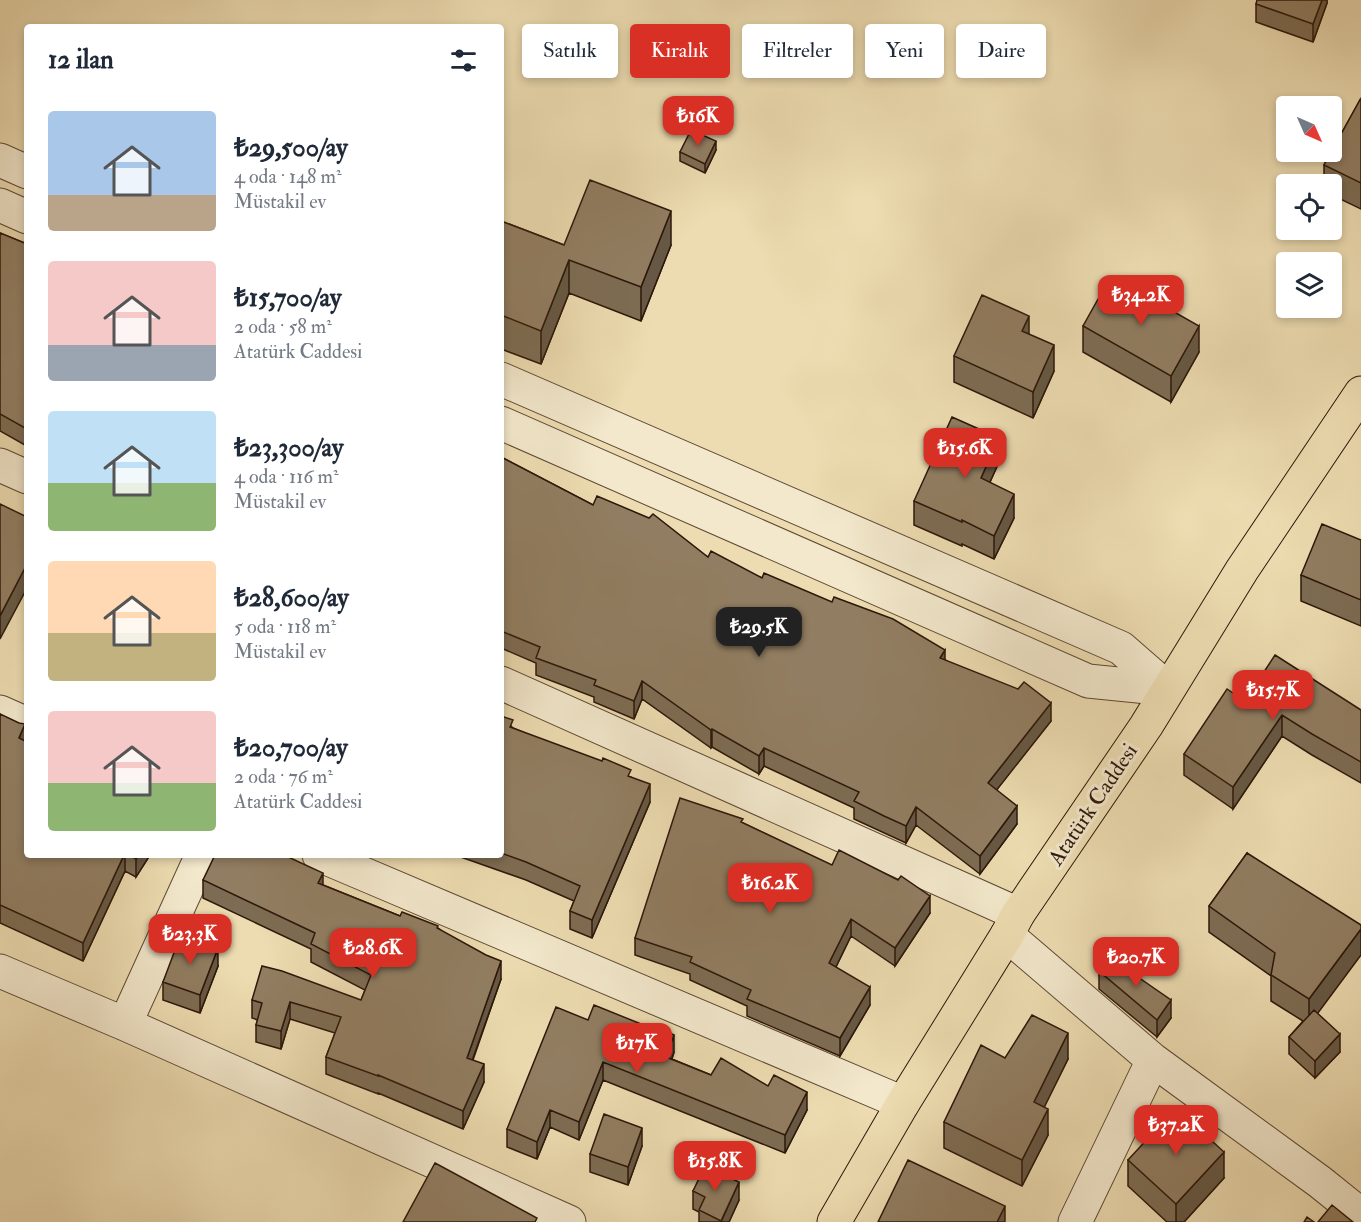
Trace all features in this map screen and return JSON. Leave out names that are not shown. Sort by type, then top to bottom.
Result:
[{"type":"main road","name":"Atatürk Caddesi","points":[[834,1222],[903,1103],[1013,925],[1146,726],[1242,570],[1361,393]]},
{"type":"street","points":[[0,160],[24,171]]},
{"type":"street","points":[[0,205],[24,216]]},
{"type":"street","points":[[504,380],[1121,648],[1168,689]]},
{"type":"street","points":[[504,424],[1088,681],[1168,689]]},
{"type":"street","points":[[0,465],[24,476]]},
{"type":"street","points":[[504,684],[1013,925],[1153,1060],[1320,1182],[1361,1215]]},
{"type":"street","points":[[0,711],[24,723]]},
{"type":"street","points":[[125,1024],[201,858]]},
{"type":"street","points":[[326,858],[903,1103]]},
{"type":"street","points":[[0,971],[125,1024],[569,1222]]},
{"type":"street","points":[[1075,1222],[1153,1060]]},
{"type":"building","points":[[1257,0],[1322,0],[1313,24],[1256,4]]},
{"type":"building","points":[[1361,98],[1361,183],[1324,165],[1326,162],[1342,162],[1342,132]]},
{"type":"building","points":[[691,130],[716,141],[705,164],[680,152]]},
{"type":"building","points":[[590,180],[671,211],[641,287],[569,260],[541,331],[504,316],[504,222],[564,245]]},
{"type":"building","points":[[0,233],[24,243],[24,427],[0,414]]},
{"type":"building","points":[[1111,276],[1199,326],[1171,376],[1083,326]]},
{"type":"building","points":[[982,295],[1029,316],[1022,331],[1054,345],[1033,392],[954,356]]},
{"type":"building","points":[[952,417],[999,438],[981,478],[1014,494],[994,536],[962,520],[962,522],[914,501]]},
{"type":"building","points":[[504,459],[593,505],[597,496],[649,518],[653,514],[708,557],[711,551],[762,578],[764,573],[832,602],[834,597],[893,619],[945,650],[940,658],[1018,689],[1024,682],[1051,703],[988,783],[1017,806],[980,856],[916,807],[906,826],[854,801],[859,792],[764,748],[759,756],[711,730],[642,681],[634,701],[594,685],[596,680],[536,658],[540,647],[504,632]]},
{"type":"building","points":[[0,504],[24,516],[24,570],[0,616]]},
{"type":"building","points":[[1322,524],[1361,540],[1361,600],[1301,575]]},
{"type":"building","points":[[1275,655],[1361,710],[1361,762],[1282,715],[1233,787],[1184,754],[1227,689],[1245,701]]},
{"type":"building","points":[[0,714],[24,724],[19,738],[24,740],[24,858],[123,858],[83,943],[0,905]]},
{"type":"building","points":[[504,717],[513,720],[510,727],[602,761],[603,758],[631,770],[628,776],[650,784],[592,920],[570,911],[580,886],[504,854]]},
{"type":"building","points":[[680,798],[743,819],[741,822],[832,865],[839,850],[898,880],[901,876],[930,896],[895,948],[851,919],[829,963],[870,987],[840,1038],[747,999],[751,990],[690,962],[692,957],[635,938]]},
{"type":"building","points":[[1247,853],[1361,925],[1361,929],[1309,999],[1271,975],[1275,953],[1209,906]]},
{"type":"building","points":[[214,858],[290,858],[323,873],[318,883],[400,916],[402,912],[438,926],[437,928],[501,961],[467,1058],[484,1064],[463,1111],[378,1075],[326,1057],[341,1017],[290,1002],[281,1031],[256,1025],[262,1003],[252,1000],[262,966],[361,1000],[371,975],[311,944],[315,933],[203,880]]},
{"type":"building","points":[[181,934],[218,948],[200,995],[163,982]]},
{"type":"building","points":[[1109,957],[1171,1000],[1157,1020],[1099,971]]},
{"type":"building","points":[[594,1005],[674,1035],[666,1057],[711,1075],[721,1058],[768,1086],[774,1075],[807,1092],[785,1135],[603,1062],[579,1122],[550,1110],[537,1142],[507,1129],[556,1007],[588,1020]]},
{"type":"building","points":[[1314,1010],[1340,1034],[1315,1061],[1289,1037]]},
{"type":"building","points":[[1032,1015],[1068,1033],[1034,1102],[1048,1109],[1022,1160],[944,1122],[981,1045],[1005,1058]]},
{"type":"building","points":[[1176,1108],[1224,1152],[1176,1204],[1128,1160]]},
{"type":"building","points":[[604,1114],[642,1128],[628,1167],[590,1154]]},
{"type":"building","points":[[908,1160],[1005,1206],[997,1222],[878,1222]]},
{"type":"building","points":[[435,1163],[537,1218],[535,1222],[403,1222]]},
{"type":"building","points":[[705,1166],[739,1182],[721,1221],[699,1210],[705,1197],[693,1191]]},
{"type":"building","points":[[1332,1205],[1353,1222],[1318,1222]]},
{"type":"building","points":[[1307,1217],[1314,1222],[1304,1222]]}]
